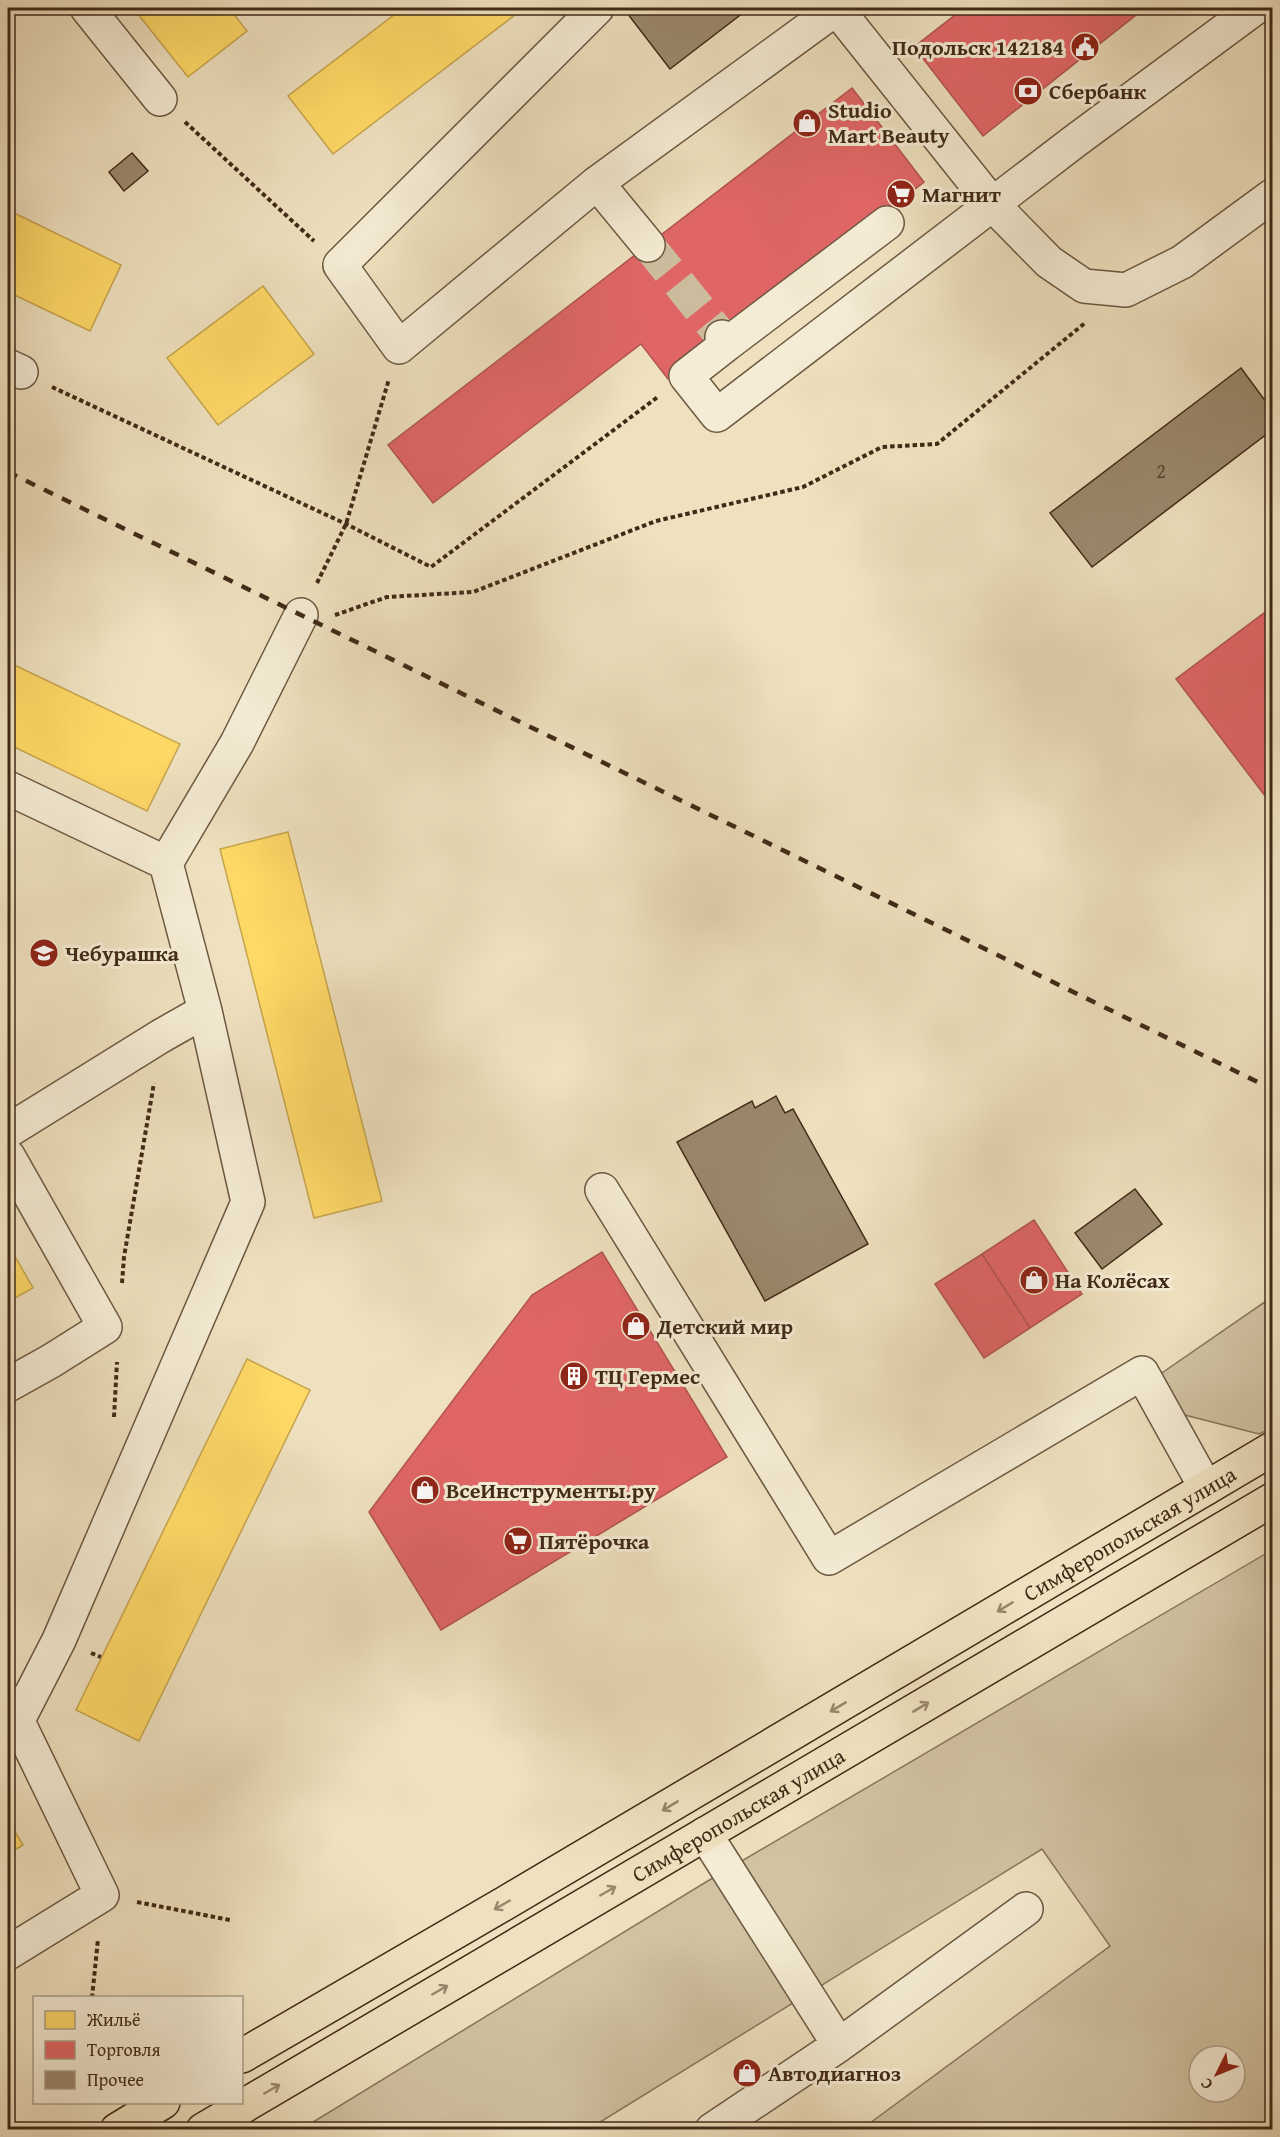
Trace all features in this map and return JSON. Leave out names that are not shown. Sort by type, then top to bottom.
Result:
[{"type":"main road","name":"Симферопольская улица","points":[[243,2055],[1272,1449]]},
{"type":"main road","name":"Симферопольская улица","points":[[203,2130],[1272,1500]]},
{"type":"main road","points":[[117,2130],[161,2104]]},
{"type":"street","points":[[87,8],[160,99]]},
{"type":"street","points":[[597,8],[340,265],[399,347],[597,183],[836,8],[993,205],[1049,262],[1084,286],[1126,290],[1182,262],[1272,196]]},
{"type":"street","points":[[887,223],[724,340],[686,376],[717,415],[1075,141],[1255,8]]},
{"type":"street","points":[[597,183],[648,245]]},
{"type":"street","points":[[8,1953],[102,1895],[11,1715],[59,1640],[248,1202],[205,1011],[166,863],[313,617]]},
{"type":"street","points":[[8,788],[166,863]]},
{"type":"street","points":[[8,1131],[205,1011]]},
{"type":"street","points":[[8,1156],[105,1327],[8,1385]]},
{"type":"street","points":[[602,1190],[829,1558],[1142,1373],[1206,1488]]},
{"type":"street","points":[[705,1834],[839,2045]]},
{"type":"street","points":[[712,2130],[839,2045],[1026,1909]]},
{"type":"path","points":[[160,99],[340,265]]},
{"type":"path","points":[[313,617],[387,597],[473,592],[656,520],[803,487],[882,447],[937,444],[1126,290]]},
{"type":"path","points":[[313,617],[346,524],[399,347]]},
{"type":"path","points":[[14,369],[346,524],[431,567],[686,376]]},
{"type":"path","points":[[92,1996],[102,1895],[230,1920]]},
{"type":"shaded area","points":[[1272,1297],[1272,1428],[1259,1434],[1177,1413],[1159,1375]]},
{"type":"shaded area","points":[[1272,1550],[1272,2129],[862,2129],[1110,1946],[1042,1849],[589,2129],[300,2130],[706,1882]]},
{"type":"building: Жильё","points":[[133,8],[229,8],[247,31],[188,77]]},
{"type":"building: Жильё","points":[[403,8],[524,8],[333,154],[288,96]]},
{"type":"building: Жильё","points":[[8,210],[121,265],[90,331],[8,292]]},
{"type":"building: Жильё","points":[[263,286],[314,354],[218,425],[167,358]]},
{"type":"building: Жильё","points":[[8,662],[180,744],[147,811],[8,744]]},
{"type":"building: Жильё","points":[[288,832],[382,1201],[314,1218],[220,849]]},
{"type":"building: Жильё","points":[[8,1244],[33,1288],[8,1302]]},
{"type":"building: Жильё","points":[[247,1359],[310,1390],[139,1741],[76,1710]]},
{"type":"building: Жильё","points":[[8,1820],[23,1845],[8,1854]]},
{"type":"building: Торговля","points":[[964,8],[1145,8],[983,136],[914,47]]},
{"type":"building: Торговля","points":[[852,88],[924,182],[668,379],[641,344],[433,503],[388,445]]},
{"type":"building: Торговля","points":[[1272,607],[1272,805],[1176,679]]},
{"type":"building: Торговля","points":[[1034,1220],[1082,1294],[1030,1328],[982,1254]]},
{"type":"building: Торговля","name":"ТЦ Гермес","points":[[602,1252],[727,1457],[441,1630],[369,1512],[532,1295]]},
{"type":"building: Торговля","points":[[982,1254],[1030,1328],[984,1358],[935,1284]]},
{"type":"building: Прочее","points":[[635,8],[741,8],[744,12],[670,69],[627,13]]},
{"type":"building: Прочее","points":[[132,153],[148,171],[124,191],[109,172]]},
{"type":"building: Прочее","points":[[1241,368],[1272,410],[1272,430],[1092,567],[1050,513]]},
{"type":"building: Прочее","points":[[776,1096],[785,1113],[793,1109],[868,1244],[765,1301],[677,1142],[752,1101],[755,1108]]},
{"type":"building: Прочее","points":[[1135,1189],[1162,1224],[1102,1269],[1075,1233]]},
{"type":"tunnel","points":[[648,245],[722,337]]},
{"type":"railway","points":[[8,472],[1272,1089]]},
{"type":"place","name":"Подольск 142184","points":[[1085,47]]},
{"type":"place","name":"Сбербанк","points":[[1028,91]]},
{"type":"place","name":"Studio Mart Beauty","points":[[807,123]]},
{"type":"place","name":"Магнит","points":[[901,194]]},
{"type":"place","name":"Чебурашка","points":[[44,953]]},
{"type":"place","name":"На Колёсах","points":[[1034,1280]]},
{"type":"place","name":"Детский мир","points":[[636,1326]]},
{"type":"place","name":"ТЦ Гермес","points":[[574,1376]]},
{"type":"place","name":"ВсеИнструменты.ру","points":[[425,1490]]},
{"type":"place","name":"Пятёрочка","points":[[518,1541]]},
{"type":"place","name":"Автодиагноз","points":[[747,2073]]}]
